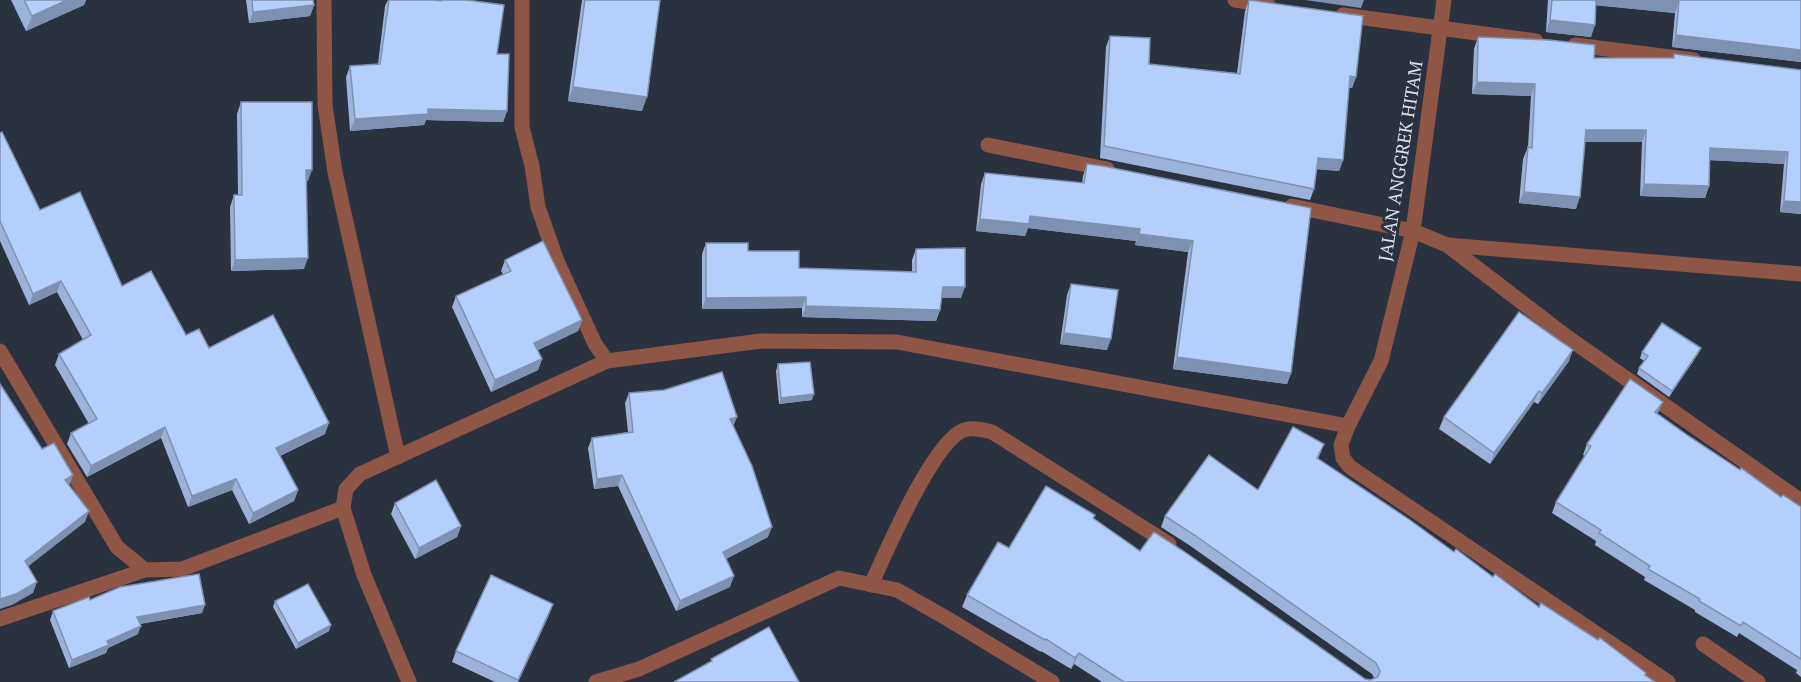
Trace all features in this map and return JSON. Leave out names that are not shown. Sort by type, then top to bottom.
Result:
[{"type":"street","points":[[324,0],[325,105],[335,172],[398,457]]},
{"type":"street","points":[[522,0],[522,127],[532,166],[537,207],[557,261],[595,344],[607,361]]},
{"type":"street","points":[[1235,0],[1281,6]]},
{"type":"street","name":"JALAN ANGGREK HITAM","points":[[1444,0],[1413,231],[1381,361],[1348,426],[1341,445],[1342,459],[1350,467],[1664,681]]},
{"type":"street","points":[[1326,13],[1708,61]]},
{"type":"street","points":[[988,145],[1126,173]]},
{"type":"street","points":[[1275,203],[1413,231],[1447,245],[1567,337],[1801,501]]},
{"type":"street","points":[[1447,245],[1801,274]]},
{"type":"street","points":[[409,682],[363,575],[343,508],[346,489],[360,474],[607,361],[761,341],[897,342],[1348,426]]},
{"type":"street","points":[[0,351],[117,547],[145,570]]},
{"type":"street","points":[[871,585],[900,519],[936,458],[954,437],[963,431],[973,429],[992,432],[1183,553]]},
{"type":"street","points":[[0,619],[145,570],[182,569],[343,508]]},
{"type":"street","points":[[596,682],[639,669],[839,578],[897,591],[1052,682]]},
{"type":"street","points":[[1703,644],[1758,682]]},
{"type":"building","points":[[24,0],[67,0],[32,16]]},
{"type":"building","points":[[252,0],[313,0],[314,5],[253,12]]},
{"type":"building","points":[[389,0],[466,0],[504,5],[497,54],[509,54],[507,111],[428,109],[428,114],[355,119],[350,66],[380,64]]},
{"type":"building","points":[[585,0],[660,0],[647,97],[573,87]]},
{"type":"building","points":[[1249,0],[1363,16],[1356,77],[1350,76],[1343,160],[1318,158],[1314,189],[1104,146],[1110,36],[1150,38],[1149,64],[1240,74]]},
{"type":"building","points":[[1552,0],[1596,0],[1595,25],[1550,20]]},
{"type":"building","points":[[1668,0],[1801,0],[1801,50],[1676,35],[1679,1]]},
{"type":"building","points":[[1478,37],[1549,40],[1595,45],[1594,58],[1674,58],[1674,54],[1801,70],[1801,202],[1784,201],[1788,152],[1710,148],[1709,186],[1644,184],[1646,130],[1586,130],[1580,197],[1524,192],[1528,147],[1532,148],[1535,84],[1477,82]]},
{"type":"building","points":[[241,102],[312,102],[312,170],[306,170],[308,258],[235,260],[234,195],[242,195]]},
{"type":"building","points":[[2,132],[40,210],[80,192],[122,286],[151,271],[186,335],[199,329],[209,348],[273,315],[329,423],[276,448],[298,490],[253,513],[236,479],[192,496],[165,427],[91,466],[71,433],[97,419],[59,354],[91,335],[61,281],[33,294],[0,221],[0,133]]},
{"type":"building","points":[[1087,164],[1311,208],[1291,373],[1177,357],[1193,241],[1139,234],[1140,229],[1030,216],[1029,224],[980,219],[985,173],[1084,183]]},
{"type":"building","points":[[543,241],[582,320],[534,343],[542,359],[495,380],[456,296],[511,271],[505,260]]},
{"type":"building","points":[[706,243],[748,243],[748,251],[799,251],[799,268],[916,272],[916,249],[965,248],[965,287],[943,287],[940,310],[806,306],[806,297],[706,298]]},
{"type":"building","points":[[1071,284],[1118,290],[1111,339],[1064,333]]},
{"type":"building","points":[[1519,312],[1573,350],[1542,393],[1539,391],[1494,453],[1444,417]]},
{"type":"building","points":[[1662,323],[1701,348],[1672,391],[1639,368],[1648,356],[1642,352]]},
{"type":"building","points":[[810,362],[814,394],[781,398],[778,364]]},
{"type":"building","points":[[722,372],[737,417],[730,419],[752,466],[772,527],[723,552],[734,576],[680,601],[622,475],[597,479],[592,438],[633,432],[629,393],[664,390]]},
{"type":"building","points":[[1630,379],[1663,402],[1655,412],[1781,497],[1783,495],[1801,507],[1801,659],[1743,622],[1741,626],[1648,569],[1650,566],[1599,533],[1601,530],[1556,502],[1591,446],[1587,444]]},
{"type":"building","points":[[0,384],[42,449],[54,443],[73,475],[65,480],[89,511],[25,561],[37,582],[16,594],[0,599]]},
{"type":"building","points":[[1293,427],[1324,444],[1317,458],[1454,552],[1456,549],[1493,577],[1495,574],[1539,607],[1541,603],[1598,640],[1600,638],[1655,682],[1124,682],[1079,653],[1075,658],[967,595],[998,542],[1009,548],[1046,486],[1095,515],[1093,518],[1140,551],[1154,532],[1365,679],[1378,677],[1380,671],[1376,663],[1165,516],[1209,455],[1258,490]]},
{"type":"building","points":[[436,480],[461,526],[419,548],[395,503]]},
{"type":"building","points":[[199,574],[205,605],[137,617],[141,626],[107,641],[109,645],[72,660],[53,611],[89,597],[90,600],[120,587]]},
{"type":"building","points":[[491,575],[553,604],[518,680],[456,651]]},
{"type":"building","points":[[308,584],[331,625],[298,643],[275,601]]},
{"type":"building","points":[[769,627],[799,682],[674,682],[712,661],[711,659]]}]
